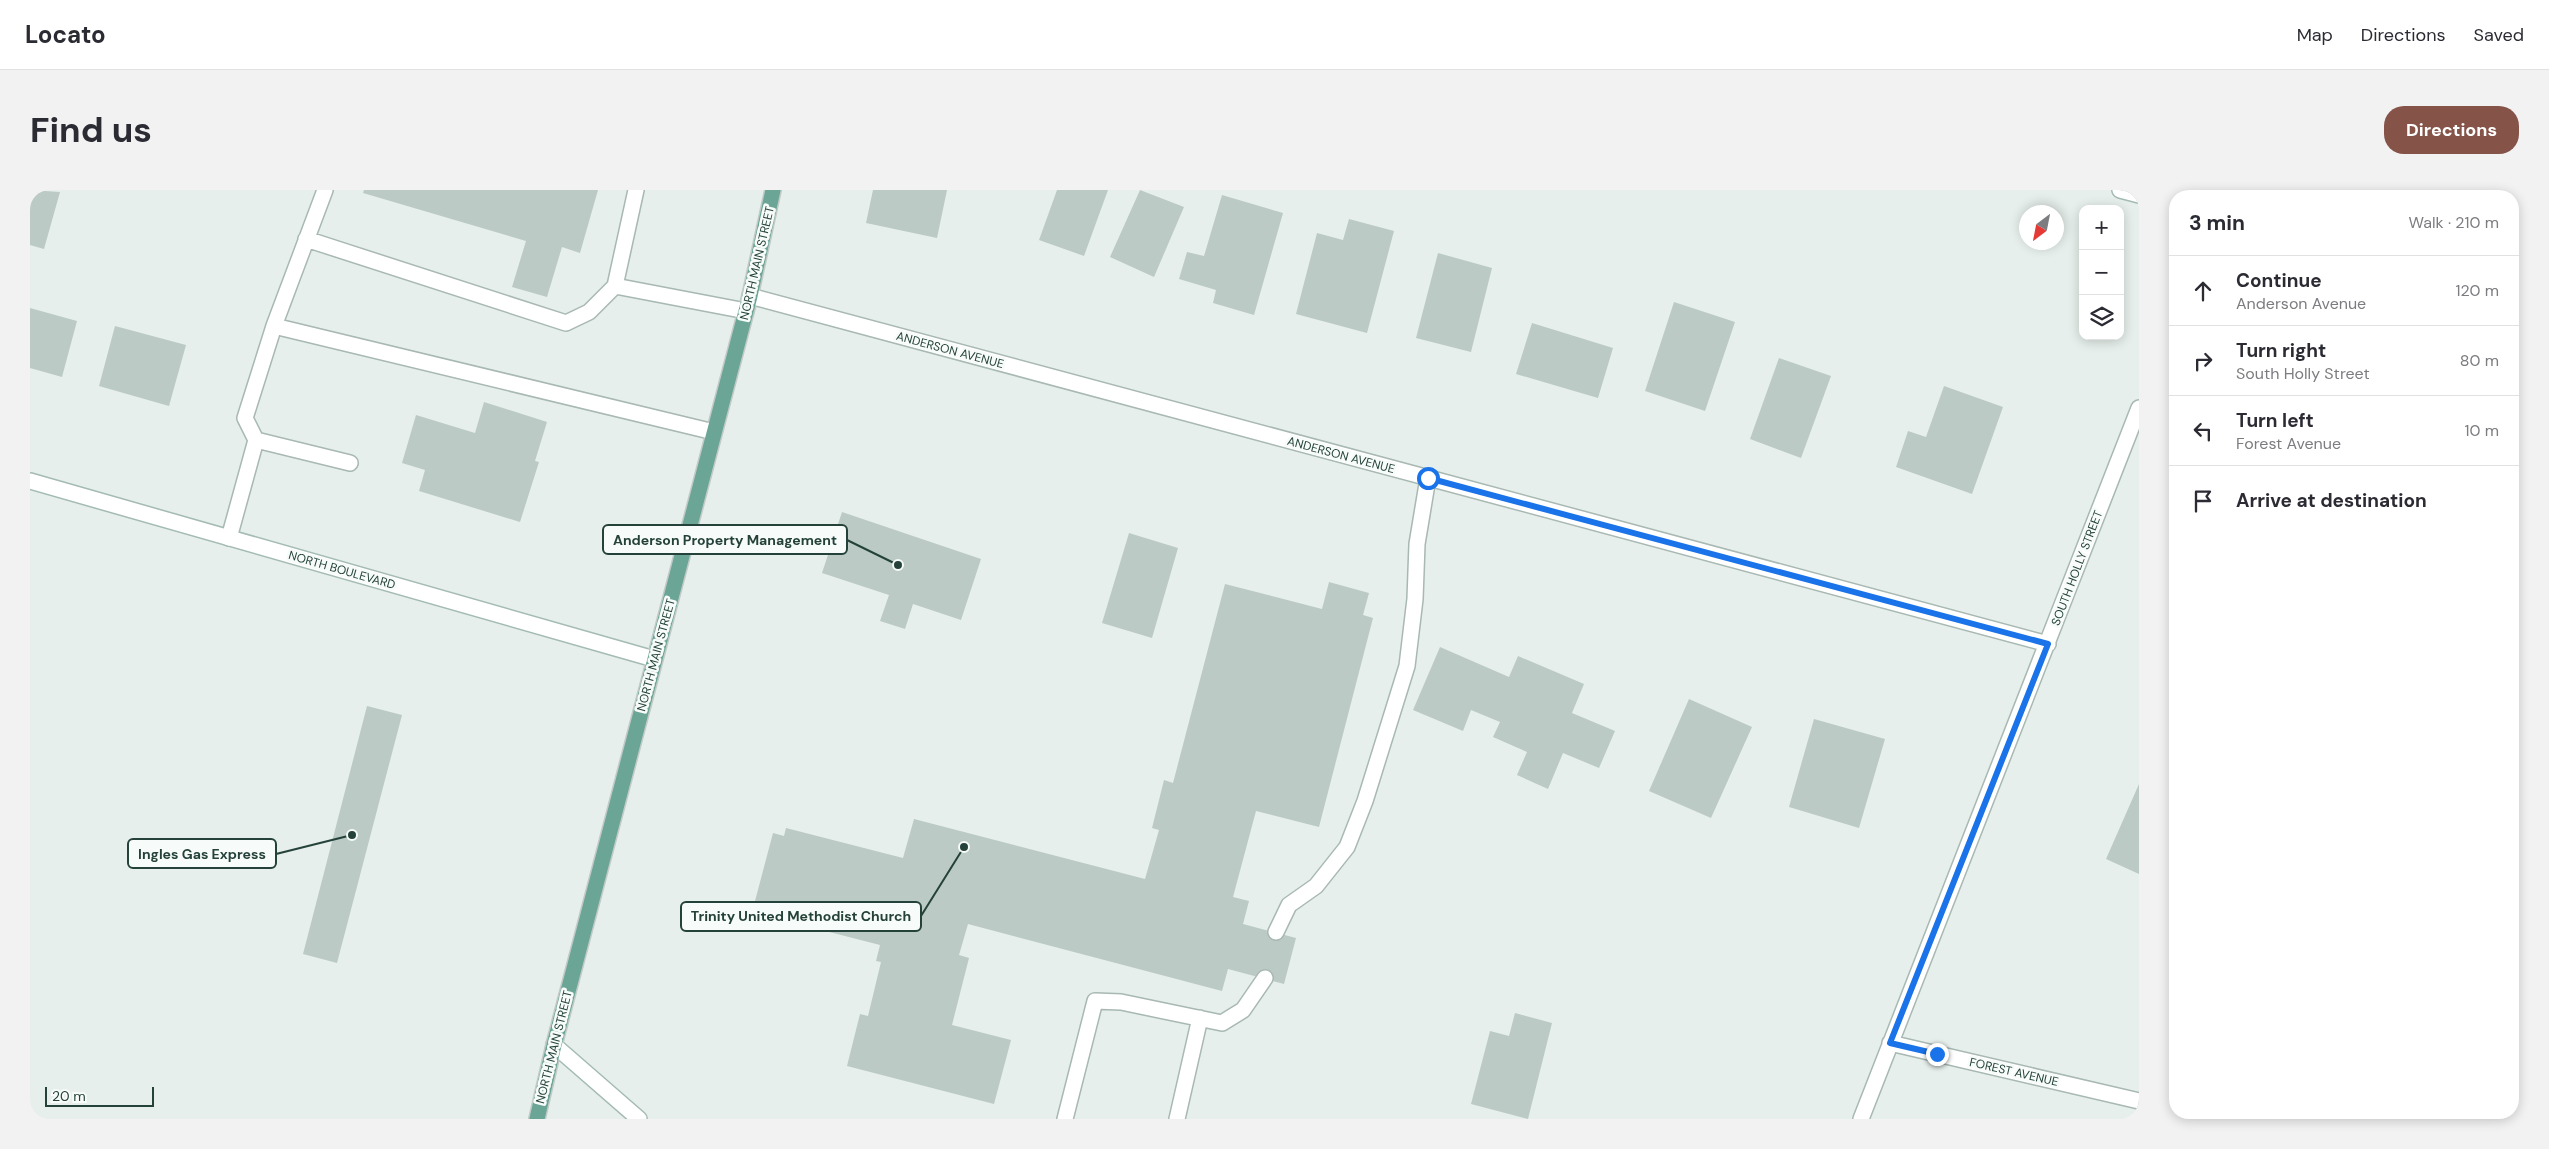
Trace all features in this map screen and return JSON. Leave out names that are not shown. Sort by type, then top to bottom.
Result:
[{"type":"main road","name":"NORTH MAIN STREET","points":[[537,1119],[554,1045],[748,304],[773,190]]},
{"type":"street","points":[[229,538],[256,440],[245,418],[274,326],[325,190]]},
{"type":"street","points":[[306,239],[566,323],[589,312],[615,286],[636,190]]},
{"type":"street","points":[[2120,190],[2139,195]]},
{"type":"street","name":"ANDERSON AVENUE","points":[[615,286],[748,304],[1428,478],[2048,644]]},
{"type":"street","points":[[274,326],[714,432]]},
{"type":"street","name":"SOUTH HOLLY STREET","points":[[1862,1119],[2139,408]]},
{"type":"street","points":[[256,440],[350,463]]},
{"type":"street","points":[[1276,932],[1289,905],[1316,886],[1347,847],[1365,801],[1407,666],[1415,599],[1418,544],[1428,478]]},
{"type":"street","name":"NORTH BOULEVARD","points":[[30,481],[654,659]]},
{"type":"street","points":[[1065,1119],[1095,1001],[1121,1002],[1222,1023],[1243,1010],[1265,978]]},
{"type":"street","points":[[1177,1119],[1200,1018]]},
{"type":"street","name":"FOREST AVENUE","points":[[1890,1043],[2139,1101]]},
{"type":"street","points":[[554,1045],[639,1119]]},
{"type":"building","points":[[30,190],[60,192],[44,249],[30,245]]},
{"type":"building","points":[[364,190],[598,190],[580,253],[562,247],[547,297],[512,287],[526,241],[363,193]]},
{"type":"building","points":[[873,190],[947,190],[937,238],[866,223]]},
{"type":"building","points":[[1057,190],[1108,190],[1084,256],[1039,240]]},
{"type":"building","points":[[1140,190],[1184,207],[1154,277],[1110,257]]},
{"type":"building","points":[[1222,195],[1283,213],[1254,315],[1213,303],[1216,290],[1179,279],[1187,252],[1204,256]]},
{"type":"building","points":[[1349,219],[1394,231],[1367,333],[1296,314],[1317,233],[1343,240]]},
{"type":"building","points":[[1438,253],[1492,268],[1471,352],[1416,338]]},
{"type":"building","points":[[1674,302],[1735,322],[1705,411],[1645,391]]},
{"type":"building","points":[[30,308],[77,321],[62,377],[30,368]]},
{"type":"building","points":[[1532,323],[1613,348],[1598,398],[1516,374]]},
{"type":"building","points":[[115,326],[186,345],[169,406],[99,386]]},
{"type":"building","points":[[1779,358],[1831,376],[1801,458],[1750,439]]},
{"type":"building","points":[[1944,386],[2003,407],[1972,494],[1896,467],[1908,431],[1926,437]]},
{"type":"building","points":[[484,402],[547,422],[535,461],[539,462],[520,522],[419,491],[425,470],[402,463],[416,415],[475,433]]},
{"type":"building","points":[[842,512],[981,559],[961,620],[913,604],[905,629],[880,621],[889,595],[822,573]]},
{"type":"building","points":[[1129,533],[1178,548],[1152,638],[1102,623]]},
{"type":"building","points":[[1329,582],[1369,593],[1363,615],[1373,618],[1319,827],[1256,811],[1233,897],[1249,901],[1243,924],[1296,938],[1284,984],[1228,969],[1222,991],[968,924],[959,955],[969,958],[952,1025],[1011,1040],[994,1104],[847,1066],[860,1014],[868,1016],[881,962],[876,961],[880,945],[763,915],[766,904],[755,901],[773,833],[784,836],[786,828],[903,858],[914,819],[1145,879],[1159,830],[1152,828],[1164,780],[1173,783],[1225,584],[1322,609]]},
{"type":"building","points":[[1440,647],[1509,677],[1518,656],[1584,684],[1572,713],[1615,731],[1599,768],[1563,753],[1548,789],[1517,775],[1527,752],[1493,737],[1500,722],[1471,710],[1463,731],[1413,710]]},
{"type":"building","points":[[1689,699],[1752,727],[1711,818],[1649,791]]},
{"type":"building","points":[[367,706],[402,715],[337,963],[303,954]]},
{"type":"building","points":[[1814,719],[1885,739],[1859,828],[1789,807]]},
{"type":"building","points":[[2139,784],[2139,874],[2106,859]]},
{"type":"building","points":[[1515,1013],[1552,1023],[1528,1119],[1471,1104],[1490,1031],[1509,1036]]},
{"type":"place","name":"Anderson Property Management","points":[[898,565]]},
{"type":"place","name":"Ingles Gas Express","points":[[352,835]]},
{"type":"place","name":"Trinity United Methodist Church","points":[[964,847]]},
{"type":"route","points":[[1428,478],[2048,644],[1890,1043],[1937,1054]]}]
